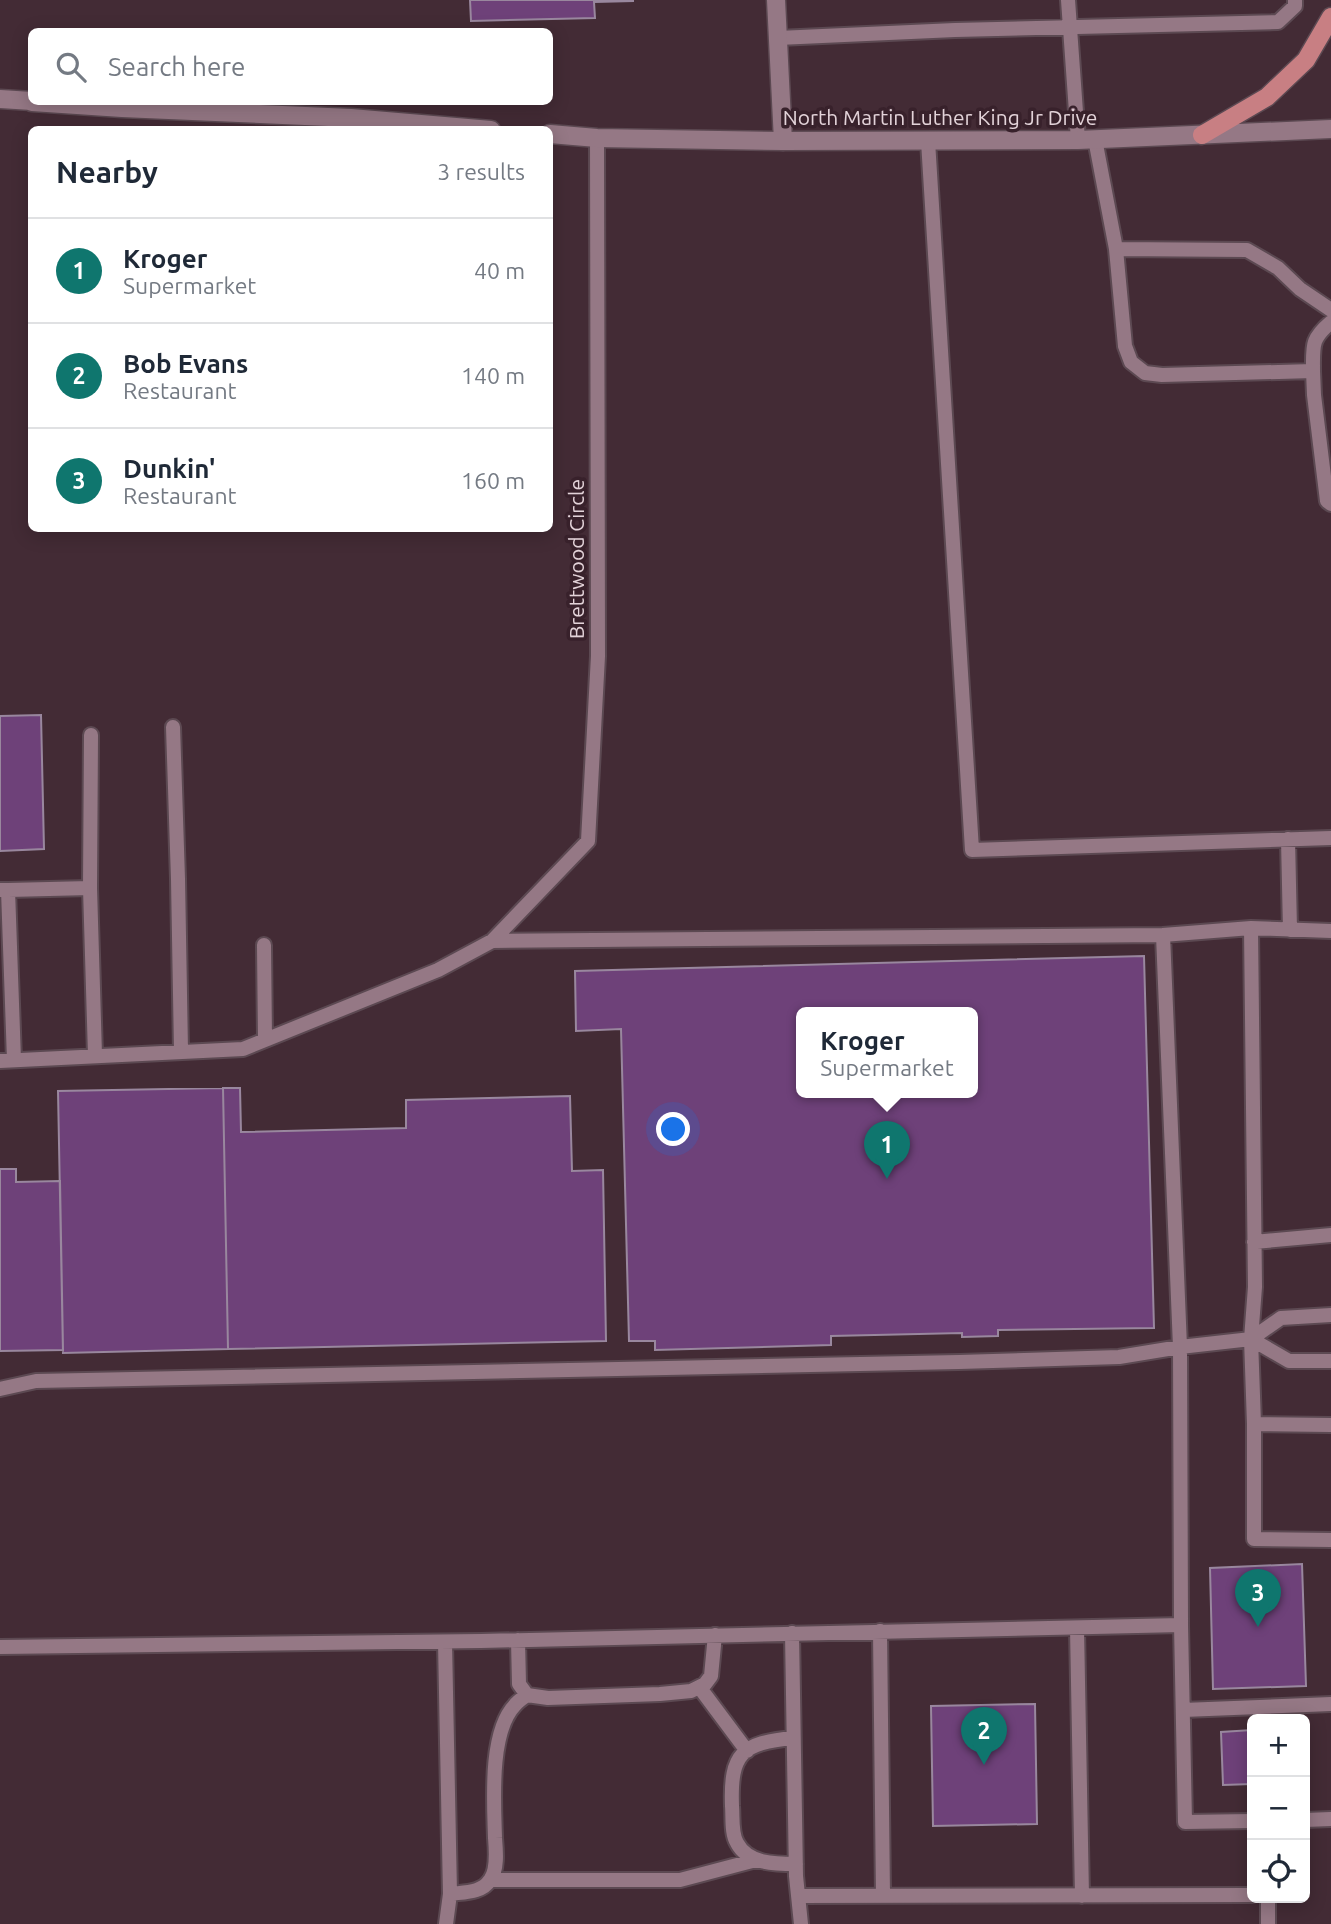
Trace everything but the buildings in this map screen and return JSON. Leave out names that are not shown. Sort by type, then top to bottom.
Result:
[{"type":"main road","points":[[1202,135],[1267,97],[1306,60],[1331,17]]},
{"type":"street","points":[[776,0],[783,141]]},
{"type":"street","points":[[0,99],[28,102]]},
{"type":"street","points":[[77,105],[351,118],[444,126]]},
{"type":"street","name":"North Martin Luther King Jr Drive","points":[[553,134],[597,138],[783,141],[1086,140],[1331,129]]},
{"type":"lane","points":[[1068,0],[1086,140],[1116,249],[1125,346],[1131,362],[1145,373],[1162,374],[1313,371]]},
{"type":"lane","points":[[778,38],[1278,22],[1295,6],[1295,0]]},
{"type":"lane","name":"Brettwood Circle","points":[[492,942],[588,841],[597,656],[597,138]]},
{"type":"lane","points":[[928,141],[972,850],[1331,838]]},
{"type":"lane","points":[[1116,249],[1247,250],[1278,268],[1300,289],[1331,310]]},
{"type":"lane","points":[[1331,322],[1318,333],[1313,348],[1314,395],[1327,500],[1331,504]]},
{"type":"lane","points":[[173,727],[181,1051]]},
{"type":"lane","points":[[91,735],[89,888],[95,1055]]},
{"type":"lane","points":[[1288,839],[1290,930]]},
{"type":"lane","points":[[89,888],[4,890],[7,1060],[243,1049],[439,970],[492,942],[1163,935],[1251,928],[1331,931]]},
{"type":"lane","points":[[1251,928],[1255,1287],[1251,1339],[1254,1539],[1331,1539]]},
{"type":"lane","points":[[1163,935],[1180,1347],[1185,1822],[1247,1821]]},
{"type":"lane","points":[[264,945],[265,1040]]},
{"type":"lane","points":[[1254,1242],[1331,1235]]},
{"type":"lane","points":[[0,1389],[36,1381],[1084,1359],[1119,1357],[1251,1339],[1281,1318],[1331,1315]]},
{"type":"lane","points":[[1251,1339],[1289,1361],[1331,1362]]},
{"type":"lane","points":[[1254,1424],[1331,1424]]},
{"type":"lane","points":[[0,1647],[445,1642],[1181,1625]]},
{"type":"lane","points":[[1077,1628],[1082,1896]]},
{"type":"lane","points":[[880,1631],[883,1896]]},
{"type":"lane","points":[[792,1633],[796,1864],[801,1924]]},
{"type":"lane","points":[[518,1640],[519,1684],[527,1695],[548,1698],[660,1694],[700,1688],[711,1676],[715,1635]]},
{"type":"lane","points":[[445,1642],[450,1894],[446,1924]]},
{"type":"lane","points":[[700,1688],[747,1751]]},
{"type":"lane","points":[[450,1894],[478,1890],[490,1880],[494,1872],[496,1754],[500,1735],[513,1707],[527,1695]]},
{"type":"lane","points":[[1183,1710],[1331,1704]]},
{"type":"lane","points":[[793,1738],[756,1745],[738,1760],[733,1768],[732,1780],[733,1826],[737,1843],[756,1860],[772,1864],[796,1864]]},
{"type":"lane","points":[[1310,1820],[1331,1819]]},
{"type":"lane","points":[[490,1880],[680,1880],[756,1860]]},
{"type":"lane","points":[[798,1896],[1247,1895]]},
{"type":"lane","points":[[1268,1903],[1268,1924]]},
{"type":"place","name":"Kroger","points":[[887,1179]]},
{"type":"place","name":"Dunkin'","points":[[1258,1627]]},
{"type":"place","name":"Bob Evans","points":[[984,1765]]}]
